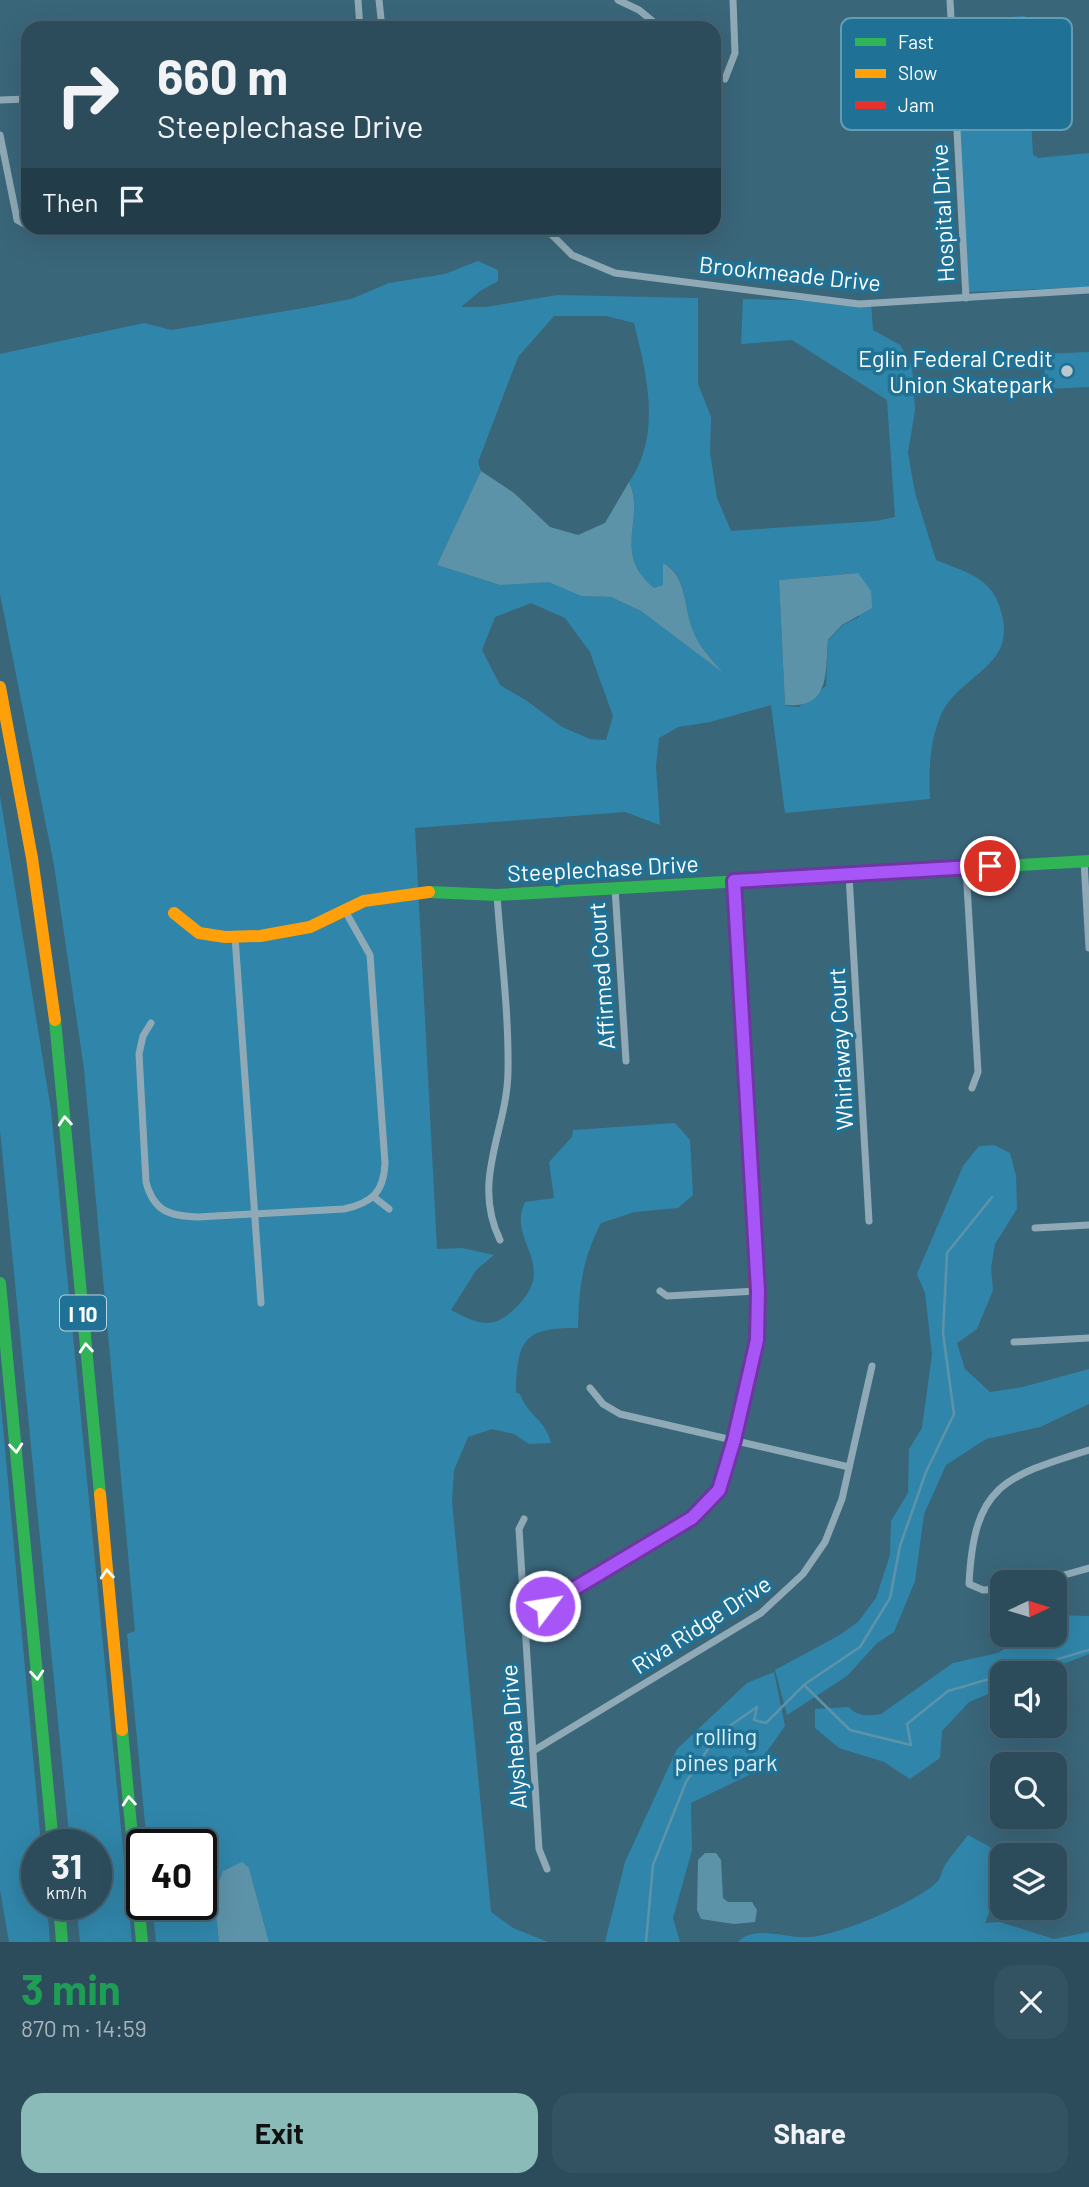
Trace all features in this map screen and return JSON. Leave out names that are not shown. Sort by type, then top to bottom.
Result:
[{"type":"main road","name":"I 10","points":[[0,687],[32,858],[56,1024],[142,1942]]},
{"type":"main road","name":"Steeplechase Drive","points":[[174,913],[200,933],[235,936],[299,931],[320,924],[362,901],[394,895],[449,892],[498,895],[1086,861]]},
{"type":"main road","points":[[524,1619],[692,1518],[719,1490],[734,1440],[757,1340],[758,1291],[734,881]]},
{"type":"main road","points":[[0,1283],[52,1829]]},
{"type":"main road","points":[[60,1920],[62,1942]]},
{"type":"street","points":[[358,0],[360,21]]},
{"type":"street","points":[[379,0],[381,21]]},
{"type":"street","points":[[618,0],[639,10],[652,21]]},
{"type":"street","points":[[638,0],[639,10]]},
{"type":"street","points":[[721,77],[724,79],[733,62],[733,0]]},
{"type":"street","name":"Hospital Drive","points":[[950,0],[951,18]]},
{"type":"street","points":[[0,100],[21,99]]},
{"type":"street","name":"Hospital Drive","points":[[957,130],[966,298]]},
{"type":"street","points":[[0,135],[17,220],[21,222]]},
{"type":"street","name":"Brookmeade Drive","points":[[552,235],[572,255],[615,273],[859,304],[1089,290]]},
{"type":"street","points":[[1086,861],[1089,948]]},
{"type":"street","points":[[966,868],[978,1072],[972,1088]]},
{"type":"street","name":"Whirlaway Court","points":[[849,874],[869,1221]]},
{"type":"street","name":"Affirmed Court","points":[[615,888],[626,1061]]},
{"type":"street","points":[[498,895],[508,1074],[488,1174],[491,1222],[500,1240]]},
{"type":"street","points":[[150,1023],[143,1035],[139,1054],[150,1197],[158,1208],[178,1216],[344,1209],[363,1205],[375,1198],[385,1178],[385,1163],[370,955],[344,909]]},
{"type":"street","points":[[235,936],[261,1303]]},
{"type":"street","points":[[375,1198],[389,1209]]},
{"type":"street","points":[[1035,1228],[1089,1225]]},
{"type":"street","points":[[660,1291],[667,1296],[758,1291]]},
{"type":"street","points":[[1014,1342],[1089,1338]]},
{"type":"street","name":"Riva Ridge Drive","points":[[533,1751],[776,1602],[803,1574],[825,1542],[842,1499],[872,1366]]},
{"type":"street","points":[[590,1388],[603,1404],[620,1414],[849,1466]]},
{"type":"street","points":[[990,1590],[970,1584],[975,1526],[987,1503],[1004,1483],[1041,1464],[1089,1450]]},
{"type":"street","name":"Alysheba Drive","points":[[524,1519],[519,1529],[539,1849],[547,1869]]},
{"type":"street","points":[[1068,1573],[1089,1567]]},
{"type":"green space","points":[[958,130],[1032,130],[1033,155],[1038,158],[1089,153],[1089,287],[969,292]]},
{"type":"green space","points":[[478,261],[498,270],[498,281],[480,291],[461,307],[486,307],[557,295],[698,298],[698,384],[711,417],[710,453],[717,498],[731,531],[876,521],[895,517],[887,400],[792,340],[741,344],[743,299],[871,302],[873,330],[900,345],[912,366],[915,410],[908,453],[915,493],[936,560],[971,574],[988,587],[1000,606],[1004,624],[1003,640],[993,660],[953,697],[941,715],[931,756],[930,799],[785,813],[771,705],[710,722],[678,727],[659,738],[656,766],[660,825],[625,812],[415,828],[437,1249],[462,1248],[494,1255],[477,1269],[451,1310],[473,1321],[495,1322],[510,1313],[526,1296],[533,1282],[534,1268],[522,1230],[521,1217],[525,1202],[554,1198],[549,1162],[572,1137],[573,1130],[675,1123],[690,1140],[693,1195],[678,1208],[634,1212],[601,1223],[583,1274],[578,1328],[560,1328],[535,1334],[527,1340],[522,1349],[516,1393],[520,1394],[545,1429],[551,1443],[529,1444],[514,1434],[492,1429],[468,1437],[454,1470],[452,1502],[491,1912],[513,1928],[548,1942],[269,1942],[249,1868],[217,1894],[217,1829],[146,1829],[127,1634],[135,1631],[84,1069],[54,865],[0,594],[0,354],[144,323],[171,330],[304,308],[351,299],[389,283],[445,274]],"holes":[[[554,316],[606,316],[634,323],[647,384],[649,425],[646,445],[629,482],[634,509],[634,561],[641,575],[654,588],[663,585],[663,563],[671,568],[681,584],[693,633],[720,670],[641,611],[611,597],[581,596],[549,581],[500,585],[437,565],[481,471],[478,462],[518,357]],[[857,573],[859,617],[843,625],[828,641],[826,686],[799,707],[785,706],[779,580]],[[531,603],[565,618],[590,652],[613,716],[606,740],[590,739],[562,727],[500,685],[482,650],[495,617]]]},
{"type":"green space","name":"Eglin Federal Credit Union Skatepark","points":[[1089,352],[1089,387],[1045,389],[1044,354]]},
{"type":"green space","points":[[0,796],[51,1110],[126,1880],[126,1920],[130,1920],[132,1942],[80,1942],[78,1920],[112,1920],[112,1829],[69,1829],[0,1130]]},
{"type":"green space","points":[[994,1145],[1010,1153],[1016,1176],[1017,1209],[995,1244],[991,1268],[993,1290],[977,1329],[957,1343],[965,1369],[990,1392],[1023,1387],[1089,1369],[1089,1404],[1040,1427],[986,1439],[946,1465],[924,1514],[915,1581],[894,1632],[877,1643],[847,1676],[787,1715],[775,1670],[838,1636],[858,1622],[876,1598],[890,1555],[891,1521],[908,1493],[909,1449],[922,1428],[932,1354],[925,1293],[917,1274],[963,1166],[979,1146]]},
{"type":"green space","points":[[0,1394],[40,1829],[21,1829],[21,1920],[48,1920],[50,1942],[9,1942],[0,1890]]},
{"type":"green space","points":[[1068,1615],[1089,1616],[1089,1654],[1067,1663],[990,1661],[990,1693],[969,1702],[942,1731],[940,1758],[910,1779],[884,1762],[839,1748],[815,1728],[815,1709],[849,1707],[859,1714],[881,1714],[953,1663],[998,1653],[1007,1647],[1068,1647]]},
{"type":"green space","name":"rolling pines park","points":[[774,1672],[785,1726],[751,1774],[691,1803],[692,1850],[673,1918],[680,1942],[605,1942],[625,1862],[677,1749],[747,1683]]},
{"type":"green space","points":[[968,1835],[990,1847],[990,1910],[985,1923],[1000,1922],[1054,1939],[1089,1932],[1089,1942],[738,1942],[753,1934],[809,1937],[856,1925],[894,1909],[925,1891],[936,1883],[945,1865]]},
{"type":"green space","points":[[154,1920],[217,1920],[219,1942],[156,1942]]},
{"type":"shaded area","points":[[481,471],[514,493],[550,527],[578,535],[605,523],[629,482],[634,509],[634,562],[641,575],[654,588],[663,585],[663,563],[677,576],[695,637],[722,672],[641,611],[611,597],[581,596],[549,582],[500,585],[437,565]]},
{"type":"shaded area","points":[[858,573],[871,591],[872,608],[842,625],[828,640],[825,676],[818,695],[800,705],[785,705],[779,580]]},
{"type":"shaded area","points":[[705,1853],[716,1853],[721,1860],[723,1898],[728,1902],[752,1902],[757,1910],[755,1922],[734,1924],[701,1919],[697,1910],[698,1860]]},
{"type":"shaded area","points":[[242,1862],[249,1868],[269,1942],[219,1942],[217,1888],[223,1871]]},
{"type":"waterway","points":[[805,1684],[860,1647],[890,1598],[900,1546],[926,1472],[954,1414],[943,1333],[947,1253],[992,1197]]},
{"type":"waterway","points":[[1051,1661],[1089,1650]]},
{"type":"waterway","points":[[646,1942],[653,1865],[686,1782],[718,1734],[757,1707],[754,1720],[766,1723],[804,1685],[850,1730],[911,1745],[907,1724],[948,1691],[990,1679]]},
{"type":"traffic: fast","points":[[429,892],[497,895],[1089,861]]},
{"type":"traffic: fast","points":[[734,881],[747,1106]]},
{"type":"traffic: fast","points":[[55,1020],[100,1494]]},
{"type":"traffic: fast","points":[[0,1283],[52,1829]]},
{"type":"traffic: fast","points":[[122,1730],[142,1942]]},
{"type":"traffic: fast","points":[[60,1920],[62,1942]]},
{"type":"traffic: slow","points":[[0,687],[32,858],[55,1020]]},
{"type":"traffic: slow","points":[[174,913],[199,933],[225,937],[260,936],[310,927],[364,901],[429,892]]},
{"type":"traffic: slow","points":[[524,1619],[693,1518],[719,1490],[746,1386]]},
{"type":"traffic: slow","points":[[100,1494],[122,1730]]},
{"type":"traffic: jam","points":[[746,1386],[757,1340],[747,1106]]},
{"type":"place","name":"Eglin Federal Credit Union Skatepark","points":[[1067,371]]},
{"type":"route","points":[[545,1606],[692,1518],[719,1490],[734,1440],[757,1340],[758,1291],[734,881],[990,866]]}]
